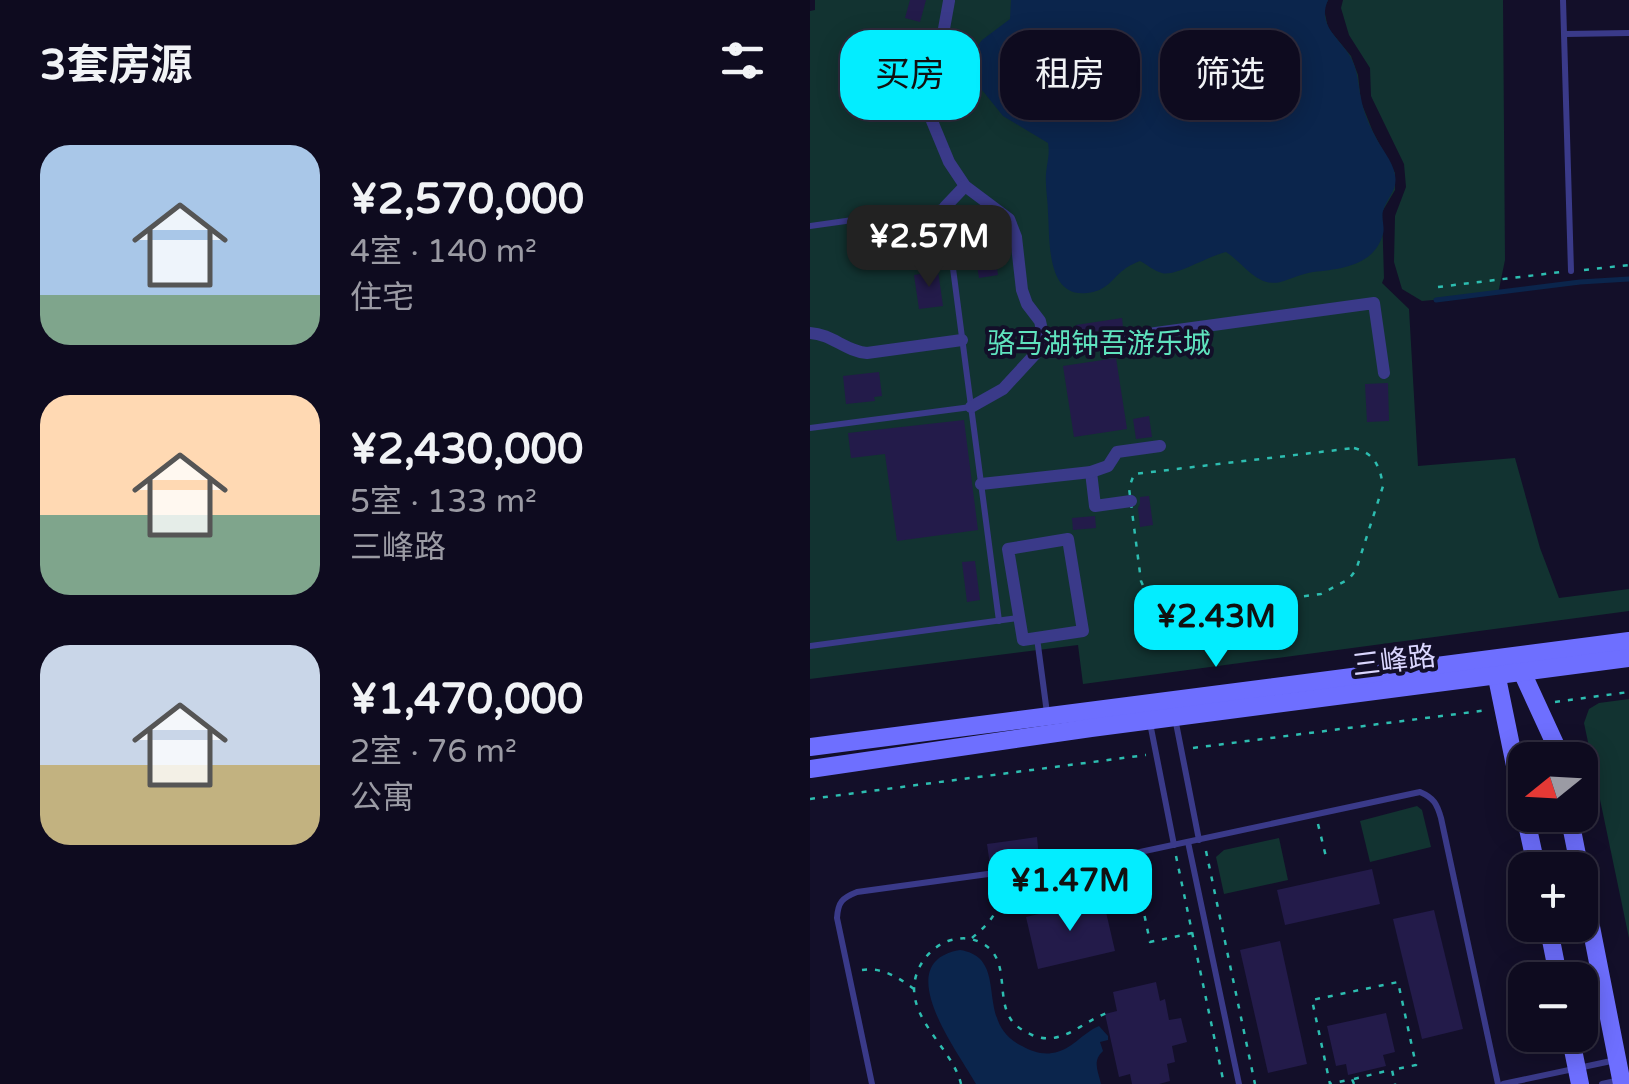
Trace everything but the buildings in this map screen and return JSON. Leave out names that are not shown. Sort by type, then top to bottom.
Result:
[{"type":"main road","name":"三峰路","points":[[810,747],[1049,725],[1495,667],[1629,641]]},
{"type":"main road","name":"三峰路","points":[[1520,663],[1629,658]]},
{"type":"main road","points":[[1520,663],[1554,742]]},
{"type":"main road","points":[[1495,667],[1510,742]]},
{"type":"main road","name":"三峰路","points":[[810,769],[1049,725]]},
{"type":"main road","points":[[1594,942],[1622,1082]]},
{"type":"street","points":[[949,0],[930,101],[932,121],[949,162],[965,186],[1009,219],[1016,237],[1022,290],[1040,321],[1043,336],[1039,350],[1002,389],[971,407]]},
{"type":"street","points":[[944,207],[965,186]]},
{"type":"street","points":[[1043,336],[1054,342],[1075,344],[1374,304],[1384,373]]},
{"type":"street","points":[[810,333],[823,334],[854,352],[866,353],[962,340]]},
{"type":"street","points":[[981,484],[1091,472],[1108,466],[1117,452],[1160,446]]},
{"type":"street","points":[[1091,472],[1096,506],[1130,500]]},
{"type":"street","points":[[1068,540],[1082,631],[1023,640],[1020,618],[1008,549],[1068,540]]},
{"type":"lane","points":[[1563,0],[1571,271]]},
{"type":"lane","points":[[1565,34],[1629,33]]},
{"type":"lane","points":[[810,226],[944,207],[999,621]]},
{"type":"lane","points":[[810,428],[971,407]]},
{"type":"lane","points":[[810,646],[1020,618]]},
{"type":"lane","points":[[1038,638],[1049,725]]},
{"type":"lane","points":[[1172,709],[1201,839]]},
{"type":"lane","points":[[1147,712],[1174,845]]},
{"type":"lane","points":[[872,1084],[836,918],[838,904],[845,896],[1132,854],[1420,792],[1437,803],[1501,1084],[1579,1076],[1617,1060]]},
{"type":"lane","points":[[1188,842],[1239,1084]]},
{"type":"lane","points":[[1602,1084],[1622,1082]]},
{"type":"path","points":[[1438,286],[1629,264]]},
{"type":"path","points":[[1354,448],[1367,451],[1376,460],[1382,486],[1356,570],[1349,580],[1320,594],[1179,614],[1152,605],[1146,594],[1130,500],[1134,474],[1354,448]]},
{"type":"path","points":[[1536,704],[1629,692]]},
{"type":"path","points":[[1181,750],[1503,708]]},
{"type":"path","points":[[810,799],[1156,753]]},
{"type":"path","points":[[1316,814],[1327,862]]},
{"type":"path","points":[[1201,839],[1255,1084]]},
{"type":"path","points":[[1174,845],[1224,1084]]},
{"type":"path","points":[[1132,854],[1150,942],[1207,930]]},
{"type":"path","points":[[971,939],[991,922],[998,910],[1001,873]]},
{"type":"path","points":[[961,1084],[952,1058],[930,1033],[920,1014],[915,990],[918,971],[931,950],[943,943],[971,939],[991,950],[1001,970],[1007,1014],[1014,1024],[1036,1037],[1059,1038],[1095,1016],[1110,1012]]},
{"type":"path","points":[[849,972],[876,969],[915,990]]},
{"type":"path","points":[[1398,982],[1416,1065],[1353,1082],[1330,1084],[1312,1000],[1398,982]]},
{"type":"path","points":[[1392,1070],[1395,1084]]},
{"type":"green space","name":"骆马湖钟吾游乐城","points":[[815,0],[1328,0],[1324,9],[1328,28],[1351,56],[1361,102],[1395,173],[1395,190],[1382,212],[1382,283],[1409,309],[1418,466],[1515,458],[1540,548],[1559,598],[1629,589],[1629,611],[1083,684],[1078,645],[810,679],[810,11],[815,10]]},
{"type":"green space","points":[[1343,0],[1503,0],[1505,260],[1498,294],[1422,301],[1402,289],[1394,262],[1395,216],[1406,187],[1404,164],[1371,96],[1370,68],[1349,35],[1341,8]]},
{"type":"green space","points":[[1629,699],[1629,938],[1598,790],[1598,742],[1588,742],[1584,723],[1589,709],[1599,703]]},
{"type":"green space","points":[[1417,806],[1422,810],[1431,847],[1370,862],[1360,821]]},
{"type":"green space","points":[[1279,838],[1288,880],[1224,894],[1216,857],[1224,850]]},
{"type":"water","points":[[1011,0],[1328,0],[1325,18],[1352,60],[1366,116],[1395,175],[1394,190],[1383,211],[1379,245],[1355,264],[1275,283],[1259,279],[1226,252],[1168,273],[1140,261],[1094,292],[1074,292],[1064,286],[1057,277],[1050,251],[1048,143],[1010,120],[1140,120],[1140,30],[1000,30],[1000,112],[980,87],[980,43],[1010,19]]},
{"type":"water","points":[[960,950],[976,955],[985,965],[999,1022],[1007,1035],[1022,1046],[1040,1053],[1059,1052],[1099,1026],[1108,1036],[1108,1040],[1100,1042],[1103,1051],[1097,1062],[1101,1084],[976,1084],[944,1031],[929,989],[930,972],[939,958]]},
{"type":"waterway","points":[[1436,300],[1629,279]]}]
